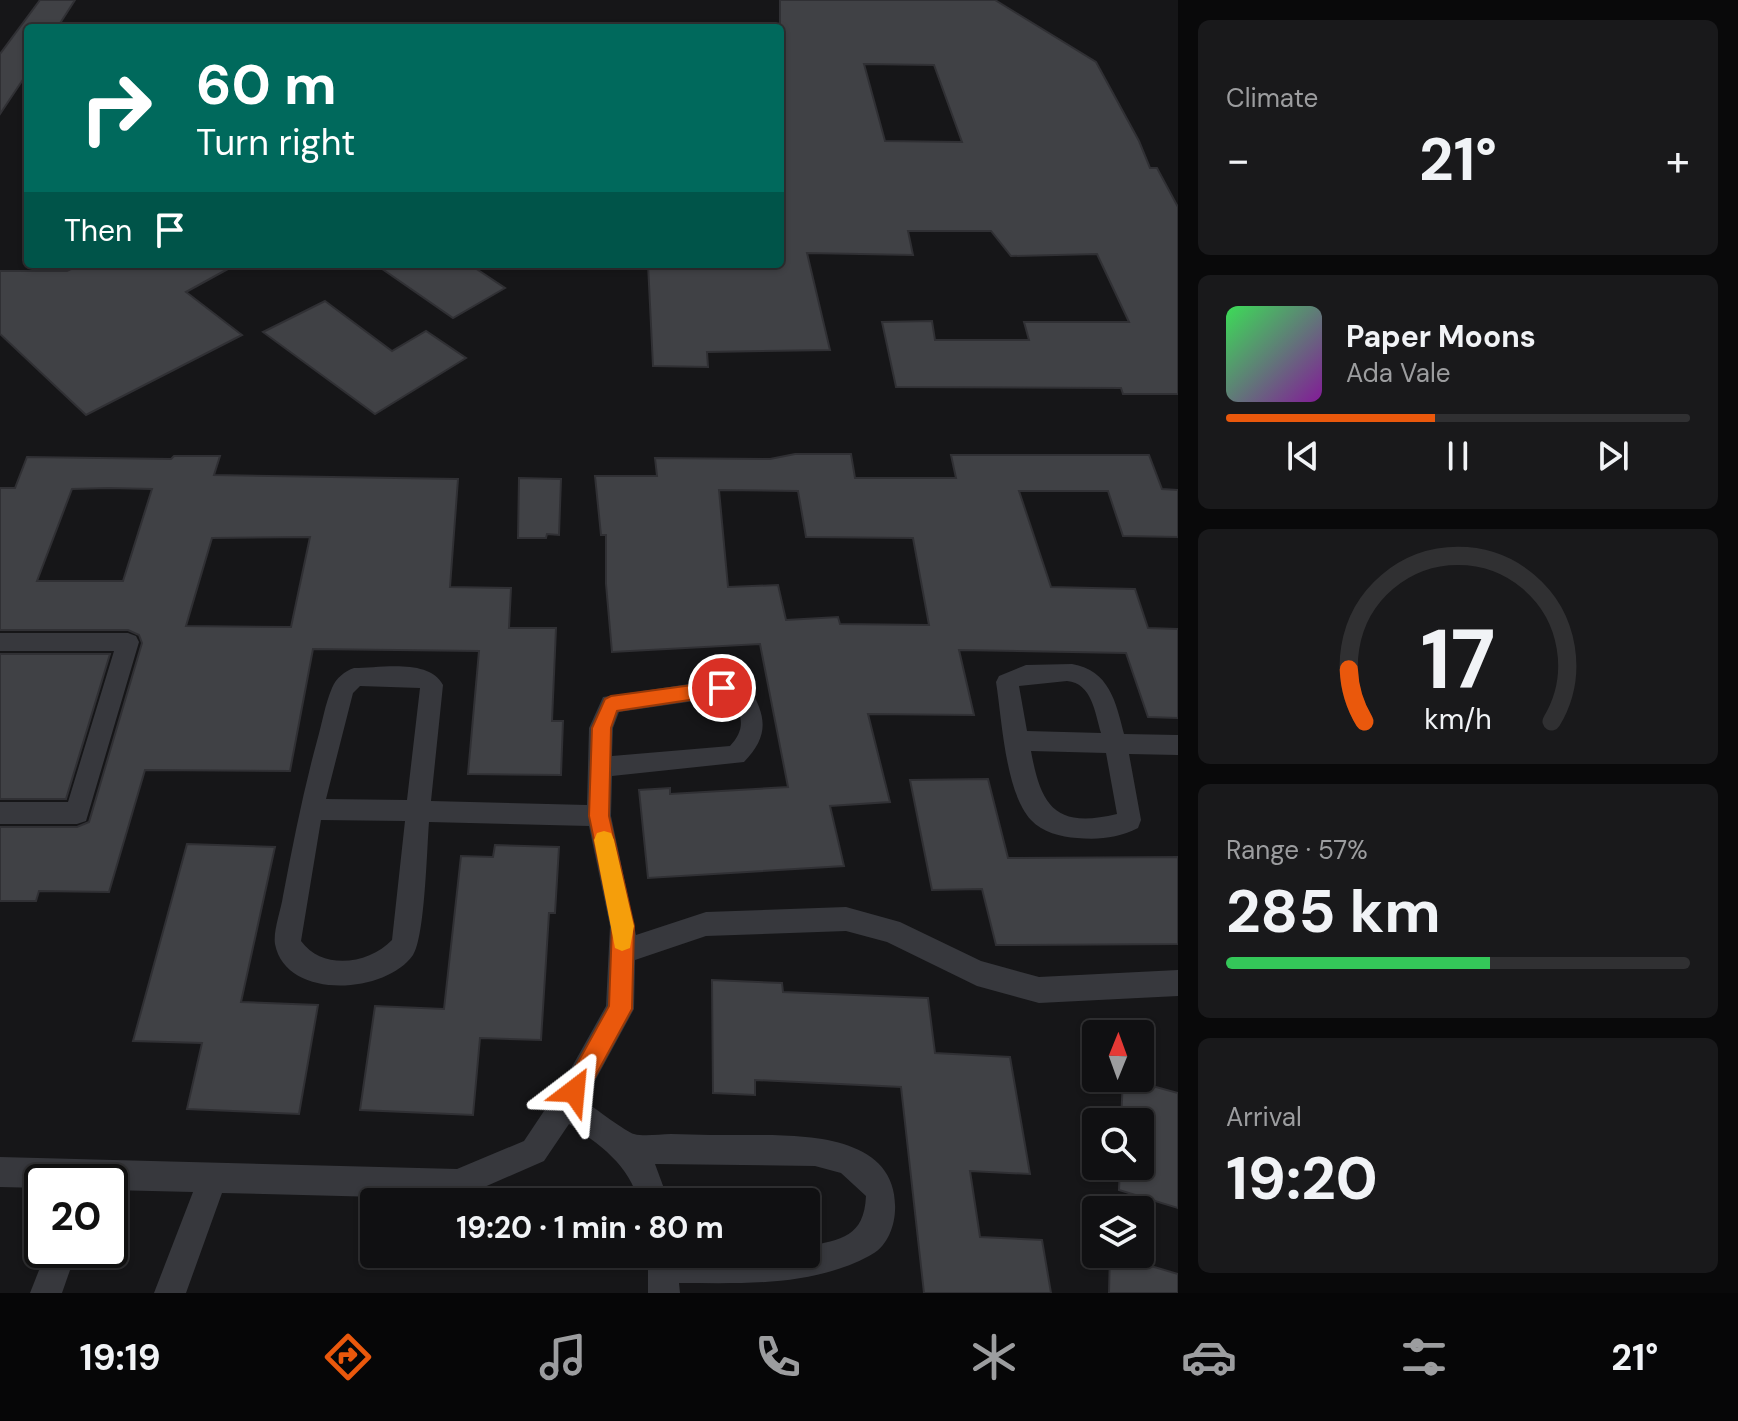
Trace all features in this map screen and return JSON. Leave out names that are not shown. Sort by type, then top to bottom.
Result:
[{"type":"lane","points":[[0,642],[128,642],[77,813],[0,813]]},
{"type":"lane","points":[[1080,672],[1094,683],[1101,695],[1130,809],[1129,820],[1119,827],[1063,828],[1046,821],[1028,792],[1017,741],[1007,682],[1017,674],[1080,672]]},
{"type":"lane","points":[[354,677],[422,677],[432,685],[418,811],[405,945],[392,960],[374,969],[312,969],[294,955],[288,943],[311,809],[343,689],[354,677]]},
{"type":"lane","points":[[128,1178],[213,1177],[457,1184],[534,1151],[620,1009],[623,926],[599,816],[601,728],[611,704],[722,688],[741,694],[750,708],[754,727],[751,741],[736,755],[601,767]]},
{"type":"lane","points":[[1017,741],[1178,745]]},
{"type":"lane","points":[[311,809],[599,816]]},
{"type":"lane","points":[[622,952],[706,924],[846,919],[891,931],[977,973],[1039,990],[1178,983]]},
{"type":"lane","points":[[564,1106],[629,1149],[651,1188]]},
{"type":"lane","points":[[629,1149],[805,1150],[839,1157],[861,1167],[881,1193],[883,1217],[871,1235],[852,1250],[826,1261],[664,1271]]},
{"type":"lane","points":[[0,1172],[24,1174]]},
{"type":"lane","points":[[170,1293],[213,1177]]},
{"type":"lane","points":[[46,1293],[55,1268]]},
{"type":"building","points":[[40,0],[75,0],[60,24],[24,24],[24,78],[0,114],[0,54]]},
{"type":"building","points":[[780,0],[995,0],[1096,62],[1139,141],[1150,168],[1157,168],[1178,207],[1178,394],[1123,394],[1121,388],[896,387],[882,322],[932,321],[935,340],[1029,340],[1024,322],[1129,322],[1097,254],[1011,256],[991,231],[908,231],[913,255],[807,253],[830,350],[707,352],[708,367],[653,366],[648,268],[784,268],[784,24],[780,24]],"holes":[[[864,64],[934,65],[962,142],[885,141]]]},
{"type":"building","points":[[73,268],[230,268],[186,292],[242,335],[86,415],[0,334],[0,271],[67,271]]},
{"type":"building","points":[[381,268],[475,268],[505,288],[453,318]]},
{"type":"building","points":[[325,301],[392,351],[426,331],[466,358],[375,414],[263,332]]},
{"type":"building","points":[[795,454],[851,454],[855,478],[956,478],[951,455],[1149,455],[1162,489],[1178,490],[1178,537],[1123,536],[1108,491],[1019,491],[1051,587],[1135,589],[1148,628],[1178,629],[1178,718],[1148,717],[1126,653],[959,650],[974,715],[868,714],[890,802],[830,806],[844,866],[648,878],[639,790],[670,788],[670,794],[788,787],[760,644],[612,652],[606,584],[606,535],[601,535],[595,476],[657,476],[655,458],[770,459]],"holes":[[[719,490],[798,491],[806,537],[913,538],[929,625],[840,624],[838,617],[786,620],[778,585],[728,587]]]},
{"type":"building","points":[[174,456],[220,456],[214,475],[458,479],[450,587],[511,588],[509,628],[556,628],[552,721],[563,721],[561,775],[468,774],[479,651],[313,649],[290,771],[145,770],[109,892],[39,891],[36,901],[0,901],[0,827],[77,827],[89,822],[142,643],[139,635],[128,630],[0,630],[0,488],[15,488],[27,457],[171,459]],"holes":[[[72,489],[152,489],[123,581],[37,581]],[[310,537],[291,627],[186,626],[212,538]]]},
{"type":"building","points":[[519,478],[561,479],[559,535],[518,538]]},
{"type":"building","points":[[0,654],[110,654],[66,799],[0,799]]},
{"type":"building","points":[[988,779],[1008,858],[1178,857],[1178,944],[996,945],[982,889],[932,890],[910,780]]},
{"type":"building","points":[[187,844],[275,847],[241,1002],[318,1005],[299,1114],[187,1109],[202,1043],[133,1041]]},
{"type":"building","points":[[495,845],[559,847],[555,913],[549,913],[541,1040],[480,1038],[473,1115],[360,1110],[375,1006],[444,1009],[461,856],[493,857]]},
{"type":"building","points":[[712,980],[782,983],[783,992],[928,998],[935,1053],[1010,1057],[1030,1174],[970,1171],[980,1237],[1042,1240],[1051,1293],[924,1293],[901,1087],[755,1080],[755,1095],[713,1093]]},
{"type":"building","points":[[1154,1086],[1178,1093],[1178,1208],[1154,1201],[1154,1196],[1139,1196],[1119,1190],[1119,1180],[1154,1180],[1154,1108],[1122,1108],[1122,1092],[1154,1092]]},
{"type":"building","points":[[1154,1267],[1178,1274],[1178,1293],[1109,1293],[1110,1268]]},
{"type":"slow traffic","points":[[604,840],[623,926],[622,941]]},
{"type":"route","points":[[574,1091],[620,1009],[623,926],[599,816],[601,728],[605,713],[611,704],[722,688]]}]
